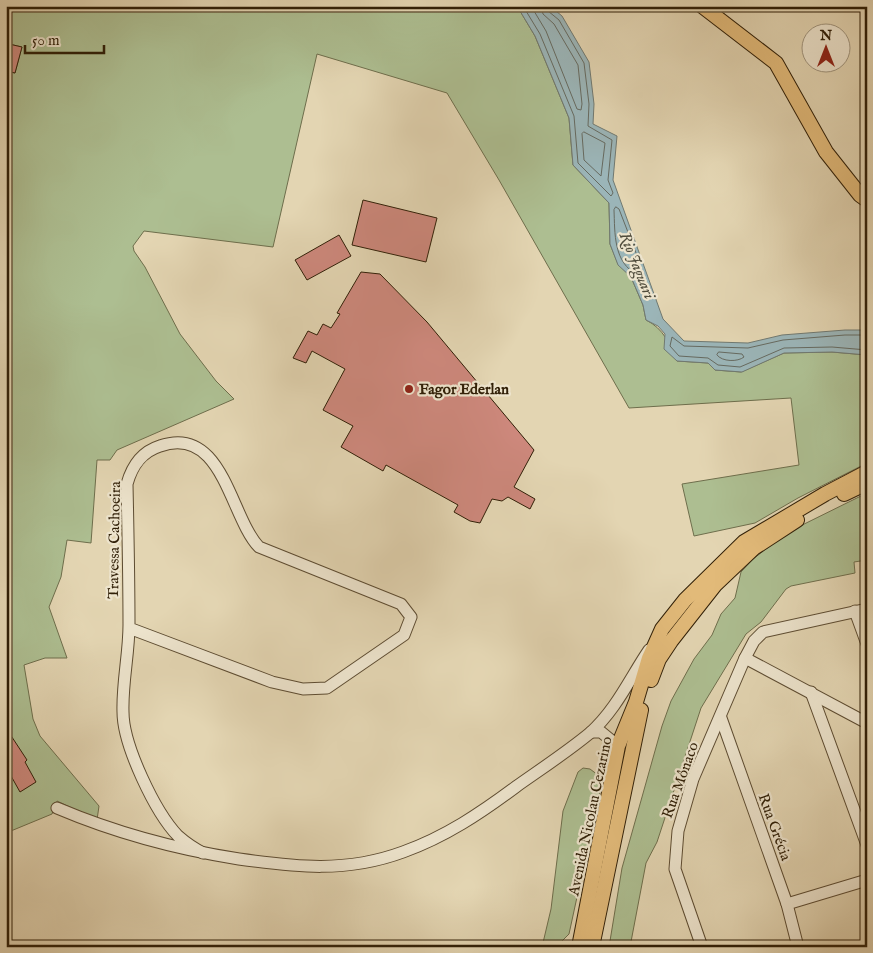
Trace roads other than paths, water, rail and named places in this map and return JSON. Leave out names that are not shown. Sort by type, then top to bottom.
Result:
[{"type":"main road","points":[[702,6],[776,63],[826,152],[860,195],[867,200]]},
{"type":"main road","name":"Avenida Nicolau Cezarino","points":[[579,947],[618,746],[636,702],[649,658],[662,630],[685,600],[744,542],[825,494],[867,472]]},
{"type":"main road","name":"Avenida Nicolau Cezarino","points":[[592,947],[639,717],[659,660],[689,614],[730,568],[754,548],[822,506],[867,483]]},
{"type":"street","name":"Travessa Cachoeira","points":[[129,628],[272,682],[303,689],[327,688],[404,634],[409,627],[411,617],[401,604],[259,547],[249,537],[239,508],[216,465],[189,444],[173,441],[153,448],[138,460],[131,470],[127,484],[129,628],[122,712],[128,742],[157,808],[176,834],[188,845],[203,853]]},
{"type":"street","points":[[867,609],[855,611],[867,644]]},
{"type":"street","name":"Rua Mônaco","points":[[702,947],[675,869],[678,831],[693,779],[721,718],[745,658],[754,640],[762,632],[855,611]]},
{"type":"street","points":[[57,808],[95,824],[152,842],[203,853],[296,867],[319,868],[349,864],[401,853],[463,825],[591,732],[626,689],[662,630]]},
{"type":"street","points":[[745,658],[867,723]]},
{"type":"street","points":[[811,692],[867,845]]},
{"type":"street","name":"Rua Grécia","points":[[721,718],[787,904],[798,947]]},
{"type":"street","points":[[591,732],[601,732],[618,746]]},
{"type":"street","points":[[787,904],[867,880]]},
{"type":"water","name":"Rio Jaguari","points":[[517,6],[550,6],[562,16],[589,62],[594,104],[593,124],[617,136],[613,180],[663,319],[684,341],[748,343],[782,335],[867,330],[867,355],[832,352],[784,353],[742,372],[715,370],[708,363],[677,361],[664,349],[665,334],[658,326],[646,320],[643,305],[631,277],[618,265],[610,244],[609,203],[573,165],[569,118],[535,36]]},
{"type":"place","name":"Fagor Ederlan","points":[[409,389]]}]
